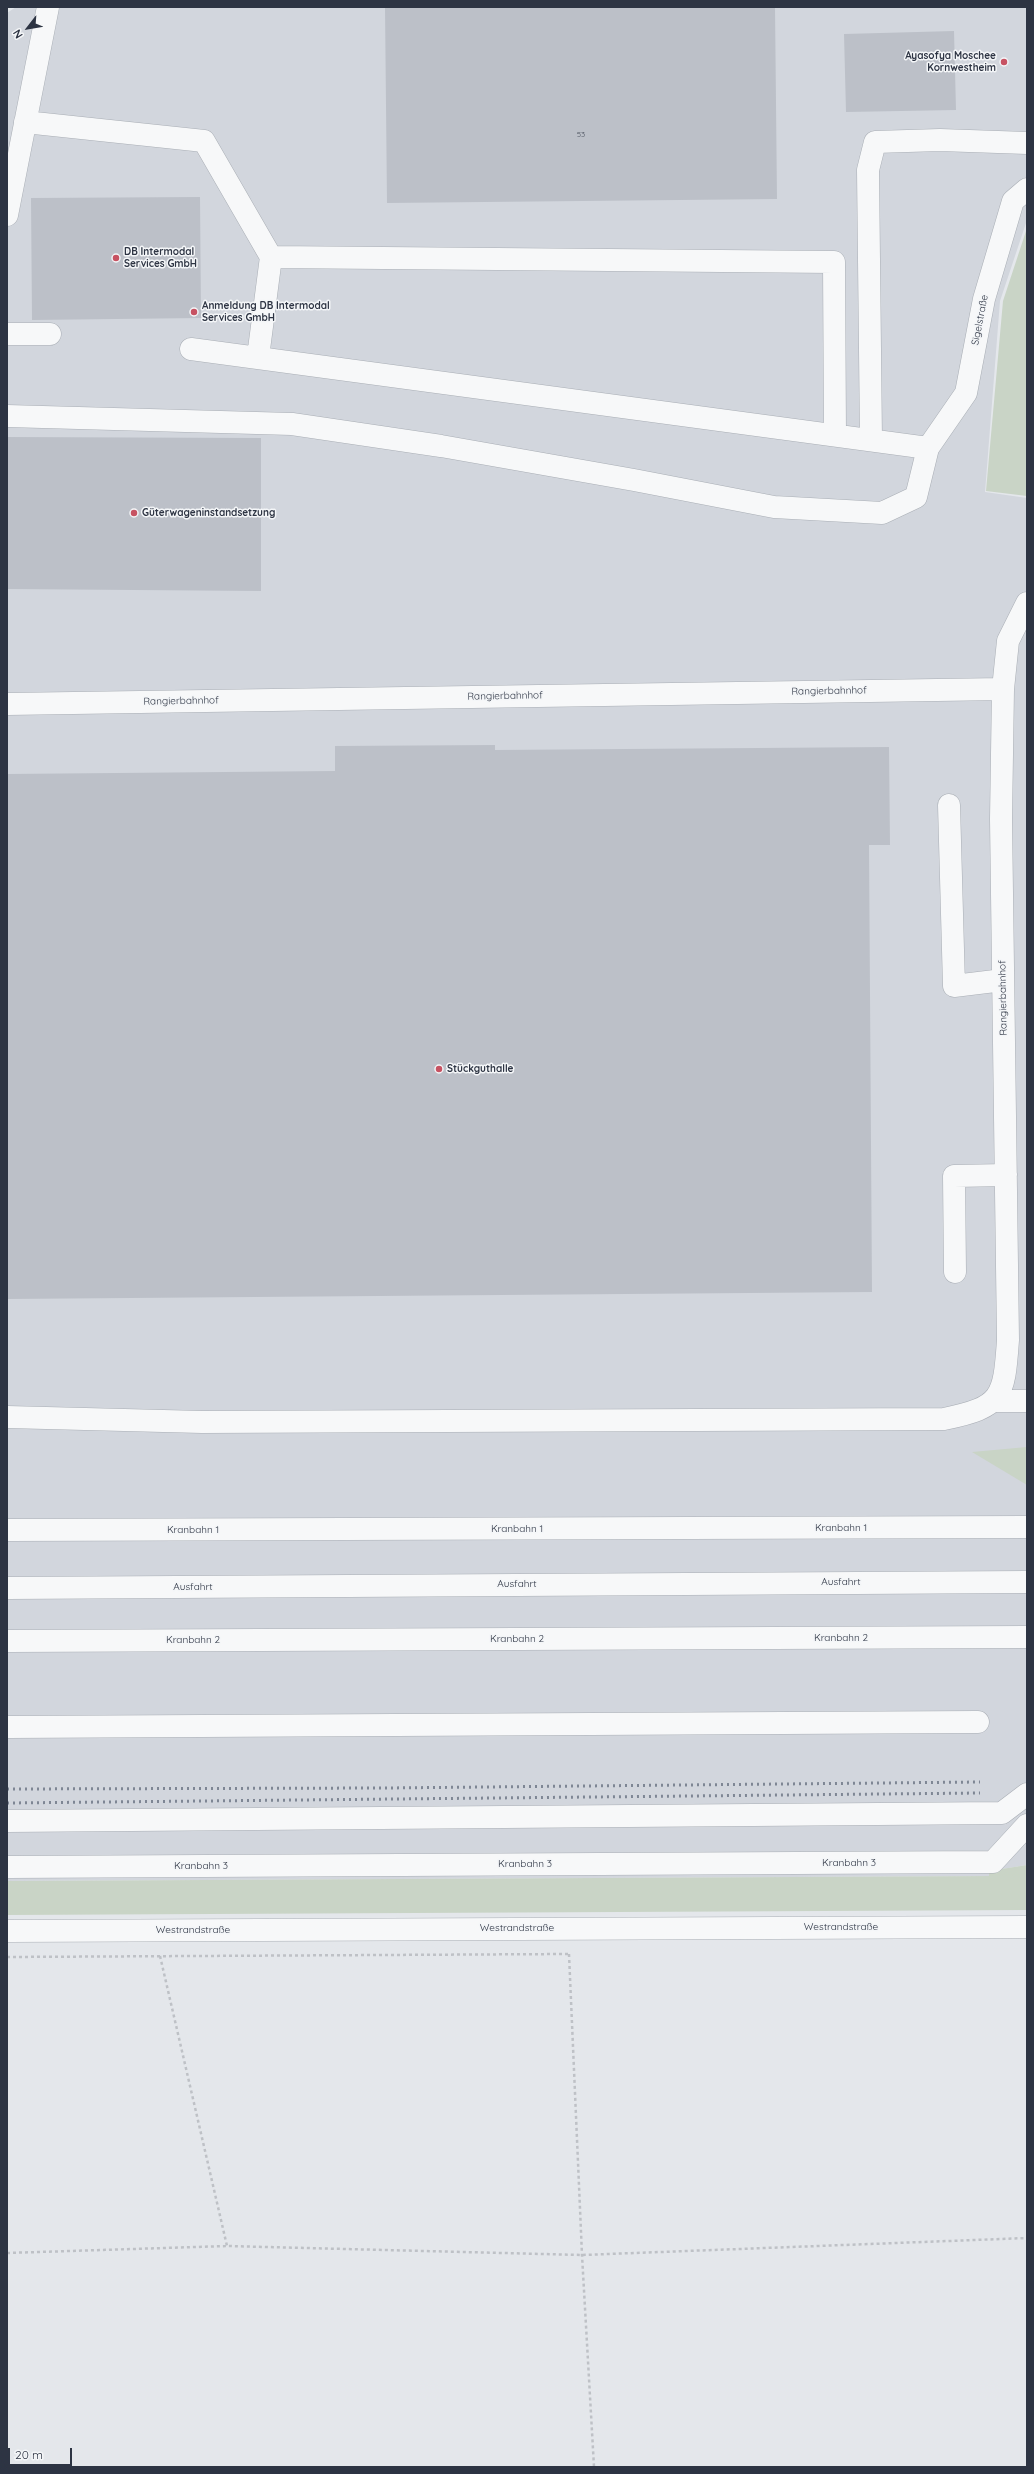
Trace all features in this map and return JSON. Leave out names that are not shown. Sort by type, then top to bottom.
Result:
[{"type":"street","points":[[7,215],[48,7]]},
{"type":"street","points":[[25,122],[204,141],[271,257],[258,356]]},
{"type":"street","points":[[871,440],[868,170],[875,142],[940,140],[1027,143]]},
{"type":"street","name":"Sigelstraße","points":[[928,448],[966,393],[984,299],[1013,201],[1027,189]]},
{"type":"street","points":[[271,257],[834,262],[835,435]]},
{"type":"street","points":[[7,334],[50,334]]},
{"type":"street","points":[[7,416],[292,424],[495,455],[774,507],[882,513],[916,497],[928,448],[258,356],[191,349]]},
{"type":"street","name":"Rangierbahnhof","points":[[994,1401],[1005,1378],[1017,1307],[1006,1175],[1001,819],[1003,689],[1008,641],[1027,603]]},
{"type":"street","name":"Rangierbahnhof","points":[[7,704],[1003,689]]},
{"type":"street","points":[[949,805],[954,986],[1003,980]]},
{"type":"street","points":[[956,1272],[954,1176],[1006,1175]]},
{"type":"street","points":[[7,1417],[202,1422],[944,1419],[975,1412],[994,1401],[1027,1401]]},
{"type":"street","name":"Kranbahn 1","points":[[7,1530],[1027,1527]]},
{"type":"street","name":"Ausfahrt","points":[[7,1588],[1027,1582]]},
{"type":"street","name":"Kranbahn 2","points":[[7,1641],[1027,1637]]},
{"type":"street","points":[[7,1727],[978,1722]]},
{"type":"street","points":[[7,1821],[1002,1813],[1027,1794]]},
{"type":"street","name":"Kranbahn 3","points":[[7,1867],[993,1862],[1027,1825]]},
{"type":"street","name":"Westrandstraße","points":[[7,1932],[156,1930],[1027,1927]]},
{"type":"path","points":[[567,1928],[582,2255],[594,2467]]},
{"type":"path","points":[[156,1930],[160,1956],[227,2246]]},
{"type":"path","points":[[7,1957],[569,1954]]},
{"type":"path","points":[[7,2253],[227,2246],[582,2255],[1027,2238]]},
{"type":"shaded area","points":[[16,7],[1027,7],[1027,220],[1000,301],[985,492],[1027,498],[1027,1865],[990,1871],[990,1876],[7,1881],[7,13]]},
{"type":"green space","points":[[1027,228],[1027,496],[986,491],[1003,301]]},
{"type":"green space","points":[[1027,1447],[1027,1485],[972,1452]]},
{"type":"green space","points":[[1027,1865],[1027,1910],[7,1915],[7,1881],[989,1876],[989,1871]]},
{"type":"building","points":[[385,7],[775,7],[777,199],[387,203]]},
{"type":"building","points":[[954,31],[956,110],[846,112],[844,34]]},
{"type":"building","name":"DB Intermodal Services GmbH","points":[[200,197],[201,318],[32,320],[31,198]]},
{"type":"building","name":"Güterwageninstandsetzung","points":[[7,437],[261,438],[261,591],[7,589]]},
{"type":"building","name":"Stückguthalle","points":[[495,745],[495,750],[889,747],[890,845],[869,845],[872,1292],[7,1299],[7,774],[335,771],[335,746]]},
{"type":"railway","points":[[7,1789],[385,1788],[980,1782]]},
{"type":"railway","points":[[7,1803],[980,1793]]},
{"type":"place","name":"Ayasofya Moschee Kornwestheim","points":[[1004,62]]},
{"type":"place","name":"DB Intermodal Services GmbH","points":[[116,258]]},
{"type":"place","name":"Anmeldung DB Intermodal Services GmbH","points":[[194,312]]},
{"type":"place","name":"Güterwageninstandsetzung","points":[[134,513]]},
{"type":"place","name":"Stückguthalle","points":[[439,1069]]}]
